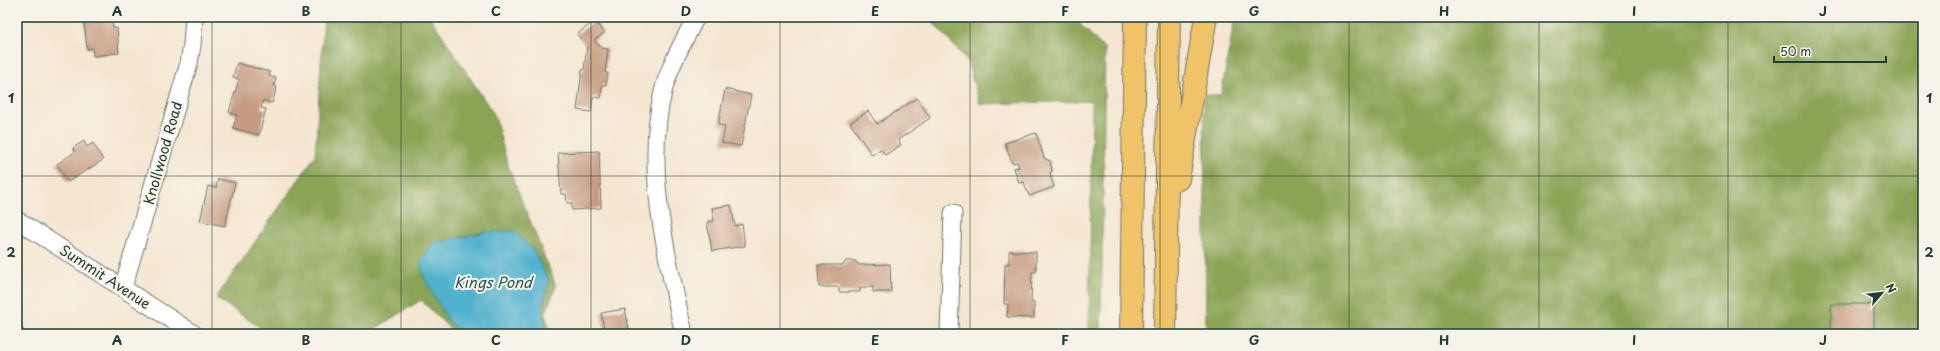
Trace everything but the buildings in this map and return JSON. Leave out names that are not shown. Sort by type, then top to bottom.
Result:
[{"type":"highway","points":[[1131,334],[1135,17]]},
{"type":"highway","points":[[1165,334],[1169,17]]},
{"type":"highway","points":[[1166,281],[1180,163],[1206,17]]},
{"type":"street","name":"Knollwood Road","points":[[123,288],[189,63],[194,17]]},
{"type":"street","points":[[684,334],[666,258],[661,219],[657,140],[658,114],[663,90],[696,17]]},
{"type":"street","points":[[949,334],[953,213]]},
{"type":"street","name":"Summit Avenue","points":[[17,220],[194,334]]},
{"type":"green space","points":[[324,17],[430,17],[495,116],[507,163],[556,286],[545,315],[552,334],[455,334],[421,300],[367,334],[270,334],[216,298],[315,156]]},
{"type":"green space","points":[[928,17],[1073,17],[1105,49],[1101,334],[1089,334],[1092,101],[980,104],[967,60]]},
{"type":"green space","points":[[1235,17],[1923,17],[1923,334],[1206,334],[1204,95],[1221,95]]},
{"type":"water","name":"Kings Pond","points":[[514,231],[534,251],[549,281],[542,309],[548,334],[463,334],[449,322],[425,280],[420,262],[433,243],[486,232]]}]
